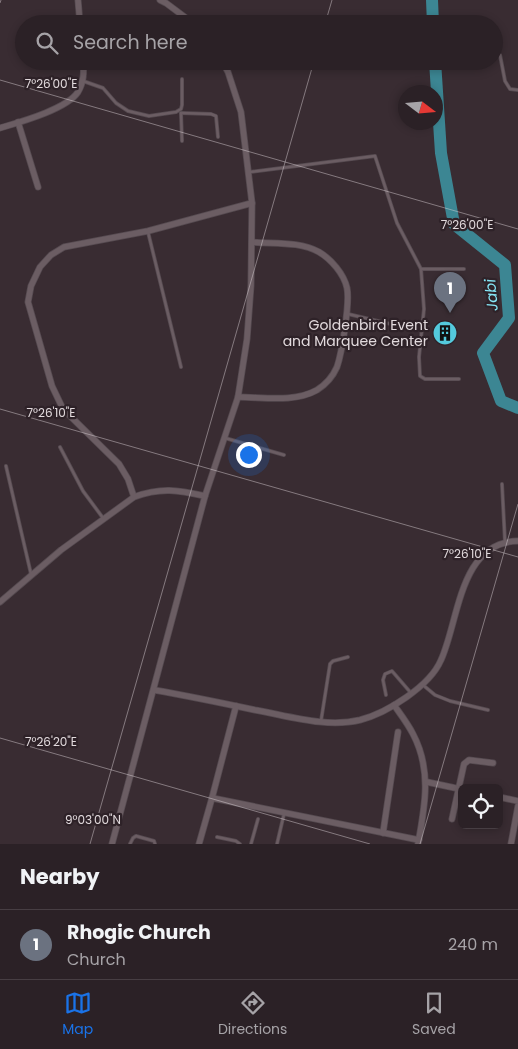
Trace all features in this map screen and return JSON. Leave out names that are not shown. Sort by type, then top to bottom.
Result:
[{"type":"street","points":[[78,0],[79,15]]},
{"type":"street","points":[[160,0],[182,15]]},
{"type":"street","points":[[0,128],[36,116],[67,102],[78,92],[84,70]]},
{"type":"street","points":[[112,844],[205,496],[238,397],[247,339],[252,285],[252,203],[241,112],[227,70]]},
{"type":"street","points":[[18,122],[38,188]]},
{"type":"street","points":[[134,497],[128,479],[119,464],[63,409],[52,386],[28,302],[31,286],[40,267],[50,255],[64,247],[148,231],[252,203]]},
{"type":"street","points":[[238,397],[294,398],[315,391],[326,384],[336,369],[342,348],[346,313],[347,288],[341,275],[331,262],[320,253],[306,246],[252,242]]},
{"type":"street","points":[[0,602],[61,550],[134,497],[148,491],[163,490],[175,490],[205,496]]},
{"type":"street","points":[[154,690],[308,720],[346,722],[362,720],[394,705],[422,684],[436,668],[442,659],[465,585],[472,569],[484,555],[497,546],[518,541]]},
{"type":"street","points":[[212,798],[418,842],[427,782],[414,735],[394,705]]},
{"type":"street","points":[[199,844],[236,706]]},
{"type":"street","points":[[383,833],[398,732]]},
{"type":"street","points":[[461,784],[466,761],[493,763]]},
{"type":"street","points":[[427,782],[458,789]]},
{"type":"street","points":[[452,819],[458,796]]},
{"type":"street","points":[[503,798],[518,801]]},
{"type":"street","points":[[511,844],[518,806]]},
{"type":"lane","points":[[503,70],[506,84],[510,89],[518,90]]},
{"type":"lane","points":[[182,79],[182,141]]},
{"type":"lane","points":[[82,81],[103,88],[116,103],[128,111],[149,116],[181,111],[216,116],[218,137]]},
{"type":"lane","points":[[248,172],[374,156],[397,223],[421,269],[424,309],[420,350],[420,376],[425,379],[460,379]]},
{"type":"lane","points":[[148,231],[181,367]]},
{"type":"lane","points":[[421,269],[464,269]]},
{"type":"lane","points":[[346,313],[399,326]]},
{"type":"lane","points":[[224,437],[284,455]]},
{"type":"lane","points":[[60,447],[83,490],[103,519]]},
{"type":"lane","points":[[6,466],[32,575]]},
{"type":"lane","points":[[502,484],[505,544]]},
{"type":"lane","points":[[321,721],[330,664],[333,660],[348,657]]},
{"type":"lane","points":[[386,695],[383,677],[392,671],[411,693]]},
{"type":"lane","points":[[422,684],[435,695],[450,701],[488,710]]},
{"type":"lane","points":[[277,844],[285,813]]},
{"type":"lane","points":[[251,844],[258,818]]},
{"type":"lane","points":[[130,844],[136,836],[150,839],[155,844]]},
{"type":"lane","points":[[217,837],[236,841],[240,844]]},
{"type":"waterway","name":"Jabi","points":[[432,0],[433,15]]},
{"type":"waterway","name":"Jabi","points":[[436,70],[441,153],[454,224],[505,265],[509,318],[483,353],[501,401],[518,408]]},
{"type":"place","name":"Rhogic Church","points":[[450,313]]},
{"type":"place","name":"Goldenbird Event and Marquee Center","points":[[445,333]]}]
